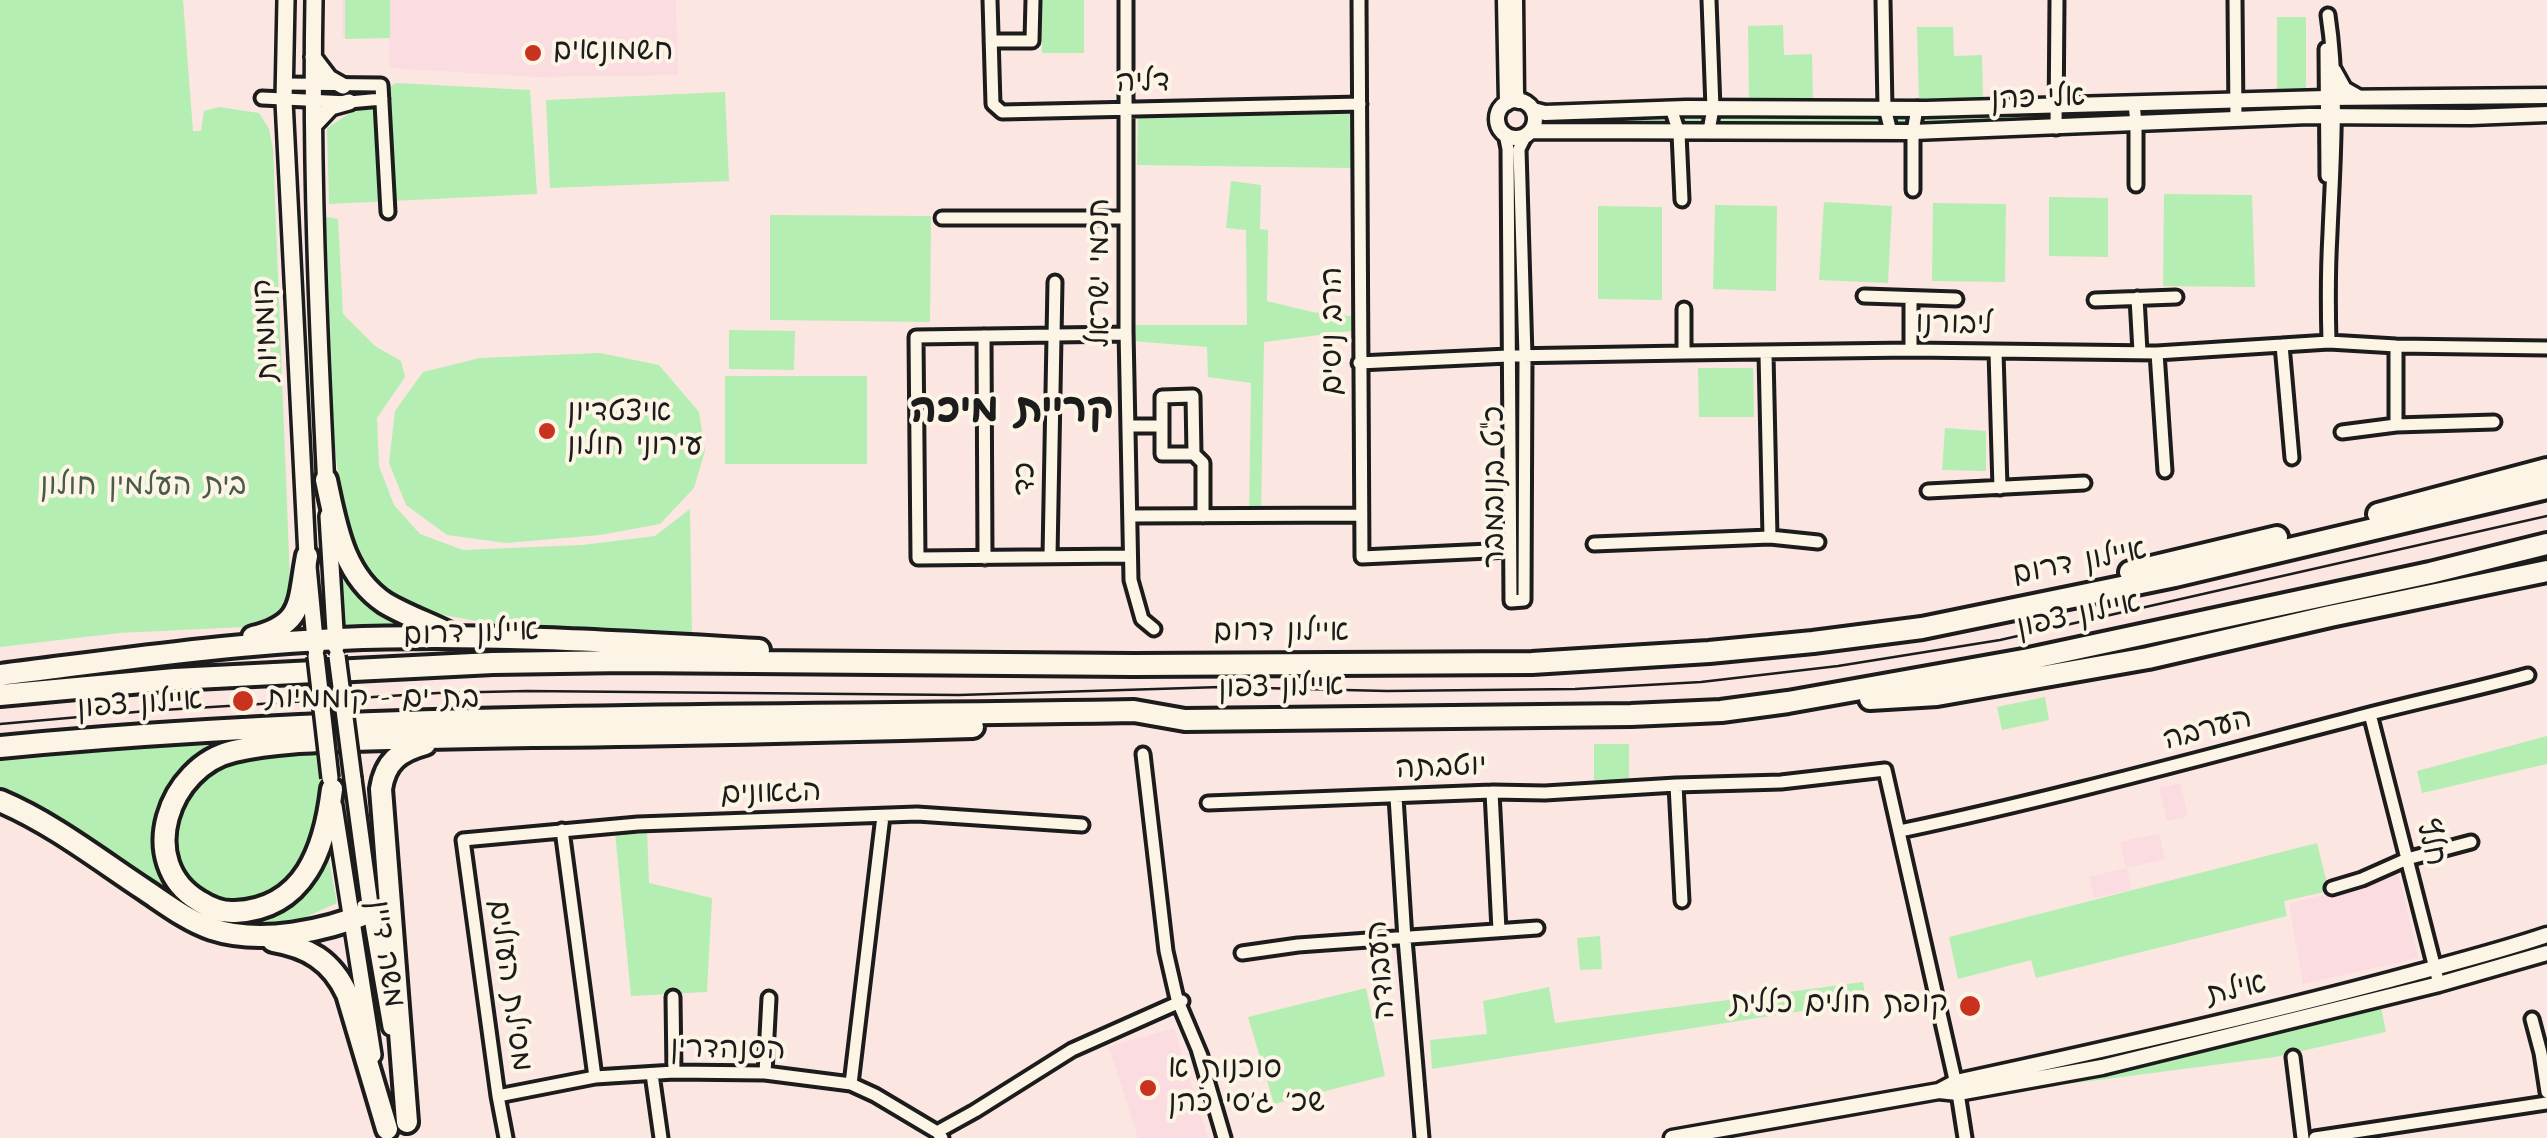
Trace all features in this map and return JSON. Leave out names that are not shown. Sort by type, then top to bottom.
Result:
[{"type":"highway","points":[[1974,616],[2158,565],[2355,520],[2547,469]]},
{"type":"highway","points":[[326,480],[339,536],[356,574],[383,601],[455,636]]},
{"type":"highway","name":"איילון דרום","points":[[0,695],[175,679],[493,663],[1552,662],[1708,652],[1922,628],[2175,576],[2547,488]]},
{"type":"highway","name":"איילון צפון","points":[[0,748],[118,736],[397,720],[1134,711],[1185,720],[1721,711],[2029,659],[2547,544]]},
{"type":"highway","points":[[0,675],[199,649],[269,633],[289,622],[296,608],[306,556]]},
{"type":"highway","points":[[1788,702],[1937,695],[2003,684],[2148,658],[2547,570]]},
{"type":"highway","points":[[199,649],[326,648],[455,636],[1035,665]]},
{"type":"highway","points":[[331,783],[328,824],[314,858],[298,884],[276,900],[251,910],[227,912],[194,898],[177,881],[164,844],[167,814],[190,776],[230,751],[292,743],[721,735],[1185,720]]},
{"type":"highway","points":[[409,1130],[383,778],[394,758],[410,748],[494,737]]},
{"type":"highway","points":[[0,801],[46,824],[180,914],[222,932],[298,946],[324,961],[347,994],[387,1134]]},
{"type":"highway","points":[[222,932],[280,934],[371,912]]},
{"type":"main road","name":"קוממיות","points":[[286,0],[284,92],[306,556],[326,648]]},
{"type":"main road","name":"קוממיות","points":[[314,0],[318,328],[326,480],[326,648]]},
{"type":"main road","points":[[313,57],[329,78],[342,86]]},
{"type":"main road","points":[[314,124],[331,107],[348,102]]},
{"type":"main road","name":"משה דיין","points":[[326,648],[352,779],[409,1130]]},
{"type":"main road","name":"משה דיין","points":[[326,648],[331,783],[387,1134]]},
{"type":"street","name":"דליה","points":[[990,0],[993,104],[1002,112],[1360,104]]},
{"type":"street","points":[[991,41],[1032,41],[1033,0]]},
{"type":"street","name":"חכמי ישראל","points":[[1126,0],[1131,580],[1142,620],[1154,629]]},
{"type":"street","name":"הרב ניסים","points":[[1359,0],[1362,558],[1510,550]]},
{"type":"street","points":[[1505,0],[1513,102]]},
{"type":"street","points":[[1513,102],[1529,105],[1535,117],[1528,134],[1512,138],[1500,128],[1498,118],[1516,94],[1516,0]]},
{"type":"street","points":[[1709,0],[1716,131]]},
{"type":"street","points":[[1884,0],[1884,131]]},
{"type":"street","points":[[2056,128],[2057,0]]},
{"type":"street","points":[[2235,0],[2236,120]]},
{"type":"street","points":[[2328,0],[2329,342]]},
{"type":"street","points":[[2328,16],[2334,71],[2330,98]]},
{"type":"street","points":[[2334,71],[2344,89],[2359,97]]},
{"type":"street","points":[[313,93],[342,86],[381,86],[388,212]]},
{"type":"street","points":[[262,98],[284,92],[313,93],[348,102],[382,100]]},
{"type":"street","name":"אלי כהן","points":[[1533,110],[1545,113],[1679,108],[2056,106],[2547,96]]},
{"type":"street","points":[[2134,104],[2136,185]]},
{"type":"street","points":[[1679,108],[1682,200]]},
{"type":"street","points":[[1911,108],[1913,190]]},
{"type":"street","name":"אלי כהן","points":[[1528,134],[1912,132],[2331,116],[2547,114]]},
{"type":"street","name":"כ\"ט בנובמבר","points":[[1505,134],[1512,601],[1524,600],[1525,356],[1519,149],[1528,134]]},
{"type":"street","points":[[942,218],[1126,218]]},
{"type":"street","name":"כד","points":[[1050,556],[1055,282]]},
{"type":"street","points":[[1864,296],[1956,298]]},
{"type":"street","points":[[2096,300],[2176,297]]},
{"type":"street","points":[[1910,350],[1911,298]]},
{"type":"street","points":[[2136,298],[2140,352]]},
{"type":"street","points":[[1684,309],[1684,353]]},
{"type":"street","points":[[1126,334],[916,336],[918,558],[1130,556]]},
{"type":"street","points":[[984,336],[985,558]]},
{"type":"street","name":"ליבורנו","points":[[1359,363],[1684,353],[2157,352],[2329,342],[2547,348]]},
{"type":"street","points":[[2282,344],[2292,458]]},
{"type":"street","points":[[2396,346],[2396,426]]},
{"type":"street","points":[[1996,352],[2000,488]]},
{"type":"street","points":[[2157,352],[2165,471]]},
{"type":"street","points":[[1766,354],[1770,536]]},
{"type":"street","points":[[1194,454],[1162,454],[1162,396],[1193,396],[1194,454],[1203,463],[1203,516]]},
{"type":"street","points":[[2342,432],[2494,422]]},
{"type":"street","points":[[1128,426],[1162,426]]},
{"type":"street","points":[[1928,491],[2084,483]]},
{"type":"street","points":[[1130,516],[1361,516]]},
{"type":"street","points":[[1594,544],[1770,536],[1818,542]]},
{"type":"street","name":"הערבה","points":[[1900,831],[2118,781],[2528,676]]},
{"type":"street","name":"חלץ","points":[[2370,714],[2439,984]]},
{"type":"street","points":[[1143,754],[1166,950],[1224,1138]]},
{"type":"street","name":"יוטבתה","points":[[1208,803],[1781,782],[1885,770],[1900,831]]},
{"type":"street","points":[[1676,784],[1682,900]]},
{"type":"street","points":[[1492,792],[1499,930]]},
{"type":"street","name":"העבודה","points":[[1396,797],[1422,1138]]},
{"type":"street","name":"הגאונים","points":[[463,840],[638,824],[917,814],[1082,826]]},
{"type":"street","points":[[852,1084],[883,816]]},
{"type":"street","points":[[562,830],[595,1077]]},
{"type":"street","points":[[1900,831],[1965,1138]]},
{"type":"street","name":"מסילת העולים","points":[[463,840],[506,1138]]},
{"type":"street","points":[[2332,888],[2470,842]]},
{"type":"street","points":[[1242,953],[1537,928]]},
{"type":"street","name":"אילת","points":[[1672,1138],[1957,1088],[2284,1008],[2547,936]]},
{"type":"street","name":"אילת","points":[[1957,1088],[2102,1066],[2439,984],[2547,952]]},
{"type":"street","points":[[673,997],[674,1072]]},
{"type":"street","points":[[766,1073],[769,998]]},
{"type":"street","points":[[940,1135],[1072,1050],[1179,999]]},
{"type":"street","points":[[2532,1019],[2547,1092]]},
{"type":"street","points":[[2292,1057],[2303,1138]]},
{"type":"street","name":"הסנהדרין","points":[[498,1096],[595,1077],[674,1072],[766,1073],[852,1084],[940,1135]]},
{"type":"street","points":[[652,1074],[661,1138]]},
{"type":"street","points":[[2315,1138],[2547,1103]]},
{"type":"shaded area","name":"חשמונאים","points":[[342,0],[676,0],[678,75],[538,77],[389,68],[389,38],[342,38]]},
{"type":"shaded area","points":[[2180,783],[2188,816],[2167,821],[2159,788]]},
{"type":"shaded area","points":[[2159,833],[2165,859],[2127,868],[2131,890],[2094,898],[2089,877],[2126,868],[2120,842]]},
{"type":"shaded area","points":[[2398,870],[2418,958],[2303,984],[2289,904],[2374,881]]},
{"type":"shaded area","points":[[1174,1028],[1208,1138],[1138,1138],[1109,1047]]},
{"type":"green space","name":"בית העלמין חולון","points":[[0,0],[183,0],[193,131],[201,131],[204,111],[219,107],[259,113],[269,129],[273,149],[291,607],[265,626],[119,633],[0,647]]},
{"type":"green space","points":[[345,0],[390,0],[390,38],[345,39]]},
{"type":"green space","points":[[1041,0],[1084,0],[1084,53],[1042,53]]},
{"type":"green space","points":[[2277,17],[2306,17],[2306,90],[2277,90]]},
{"type":"green space","points":[[1783,25],[1784,55],[1812,54],[1813,99],[1749,100],[1748,26]]},
{"type":"green space","points":[[1917,27],[1953,27],[1954,56],[1982,55],[1983,100],[1919,102]]},
{"type":"green space","points":[[396,83],[530,90],[537,194],[329,204],[327,128]]},
{"type":"green space","points":[[725,92],[729,181],[550,188],[546,100]]},
{"type":"green space","points":[[2134,104],[2136,123],[1544,130],[1545,113]]},
{"type":"green space","points":[[1353,114],[1351,168],[1137,165],[1138,116]]},
{"type":"green space","points":[[1231,181],[1261,185],[1260,229],[1268,230],[1267,301],[1312,312],[1359,317],[1359,330],[1264,342],[1261,516],[1249,516],[1251,383],[1208,377],[1207,347],[1131,341],[1131,325],[1247,325],[1246,230],[1226,228]]},
{"type":"green space","points":[[2164,194],[2252,195],[2255,287],[2163,286]]},
{"type":"green space","points":[[2049,197],[2108,198],[2108,257],[2049,256]]},
{"type":"green space","points":[[1824,202],[1892,206],[1888,283],[1819,280]]},
{"type":"green space","points":[[1933,203],[2006,204],[2005,282],[1932,281]]},
{"type":"green space","points":[[1715,205],[1777,206],[1776,291],[1713,289]]},
{"type":"green space","points":[[1598,206],[1662,207],[1662,300],[1598,299]]},
{"type":"green space","points":[[770,215],[931,216],[930,322],[770,320]]},
{"type":"green space","points":[[323,216],[338,219],[343,314],[375,346],[401,361],[405,377],[377,418],[379,466],[394,505],[420,534],[463,550],[582,545],[655,536],[690,509],[692,636],[505,626],[420,611],[380,588],[347,538],[331,421]]},
{"type":"green space","points":[[729,330],[795,331],[794,370],[729,369]]},
{"type":"green space","name":"איצטדיון עירוני חולון","points":[[600,353],[659,365],[699,412],[705,451],[694,488],[660,524],[600,535],[506,543],[447,535],[406,505],[389,463],[395,411],[423,372],[480,358]]},
{"type":"green space","points":[[1698,368],[1753,368],[1754,417],[1699,417]]},
{"type":"green space","points":[[725,376],[867,376],[867,464],[725,464]]},
{"type":"green space","points":[[1945,428],[1986,431],[1986,471],[1942,470]]},
{"type":"green space","points":[[337,545],[344,565],[441,631],[342,633]]},
{"type":"green space","points":[[2045,697],[2049,720],[2002,730],[1997,707]]},
{"type":"green space","points":[[2547,736],[2547,764],[2422,793],[2417,771]]},
{"type":"green space","points":[[236,739],[202,757],[160,814],[196,909],[299,894],[328,854],[337,903],[297,921],[256,930],[202,920],[0,789],[0,761]]},
{"type":"green space","points":[[1594,744],[1629,744],[1629,787],[1594,787]]},
{"type":"green space","points":[[318,749],[325,788],[322,823],[294,880],[261,901],[218,904],[182,877],[170,834],[188,789],[232,757]]},
{"type":"green space","points":[[647,830],[649,883],[712,898],[707,992],[631,996],[615,832]]},
{"type":"green space","points":[[2317,843],[2329,891],[2284,901],[2287,916],[2036,978],[2031,960],[1958,979],[1949,937]]},
{"type":"green space","points":[[1600,936],[1602,969],[1580,970],[1577,938]]},
{"type":"green space","points":[[1863,982],[1866,1001],[1432,1069],[1430,1040],[1487,1034],[1483,1001],[1549,987],[1555,1023]]},
{"type":"green space","points":[[1366,988],[1385,1076],[1274,1104],[1248,1017]]},
{"type":"green space","points":[[2380,1003],[2386,1032],[2275,1057],[2040,1085]]},
{"type":"railway","points":[[0,724],[438,693],[959,695],[1221,687],[1387,691],[1575,689],[1701,682],[1838,666],[2000,640],[2547,516]]},
{"type":"place","name":"חשמונאים","points":[[533,53]]},
{"type":"place","name":"איצטדיון עירוני חולון","points":[[547,431]]},
{"type":"place","name":"בת ים - קוממיות","points":[[243,701]]},
{"type":"place","name":"קופת חולים כללית","points":[[1970,1006]]},
{"type":"place","name":"סוכנות א שכ' ג'סי כהן","points":[[1148,1088]]},
{"type":"district","name":"קריית מיכה","points":[[1012,413]]}]
